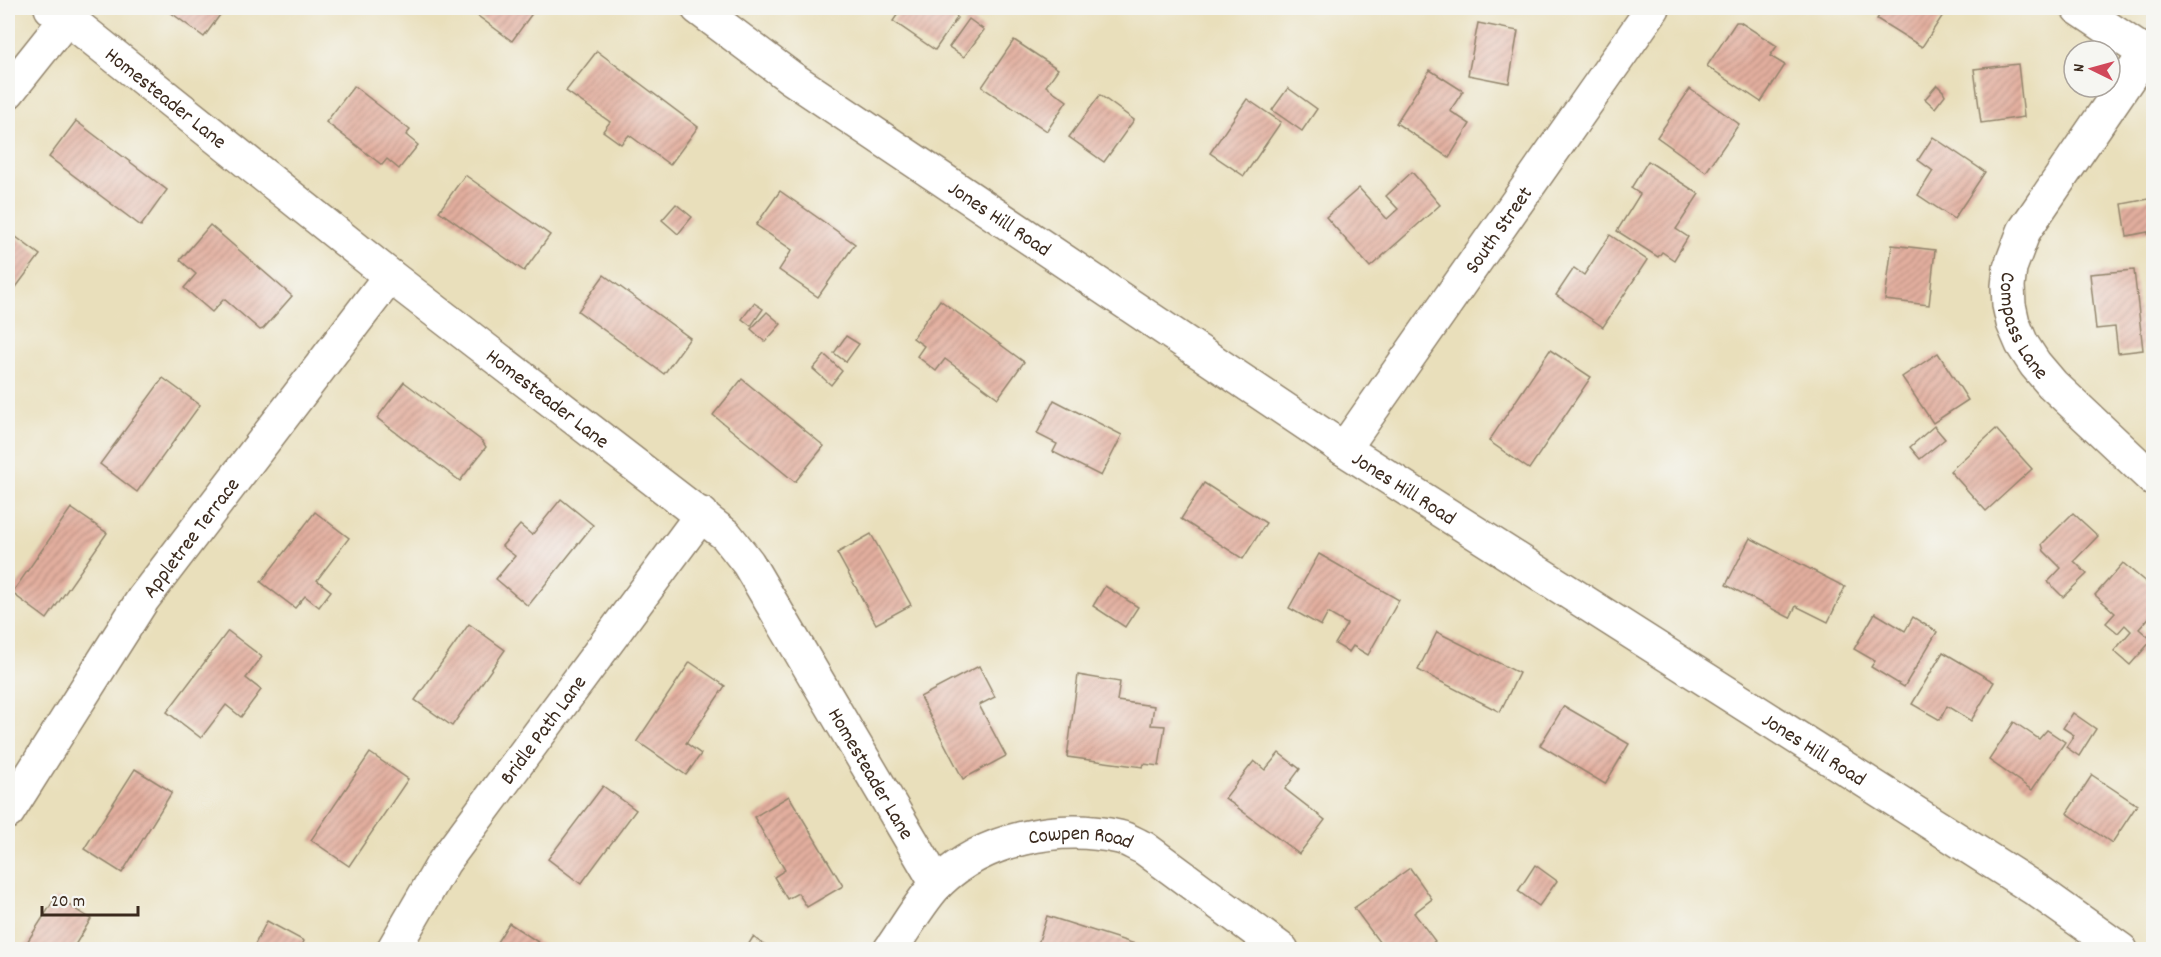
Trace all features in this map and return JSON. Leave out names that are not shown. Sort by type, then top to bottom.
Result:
[{"type":"street","name":"Jones Hill Road","points":[[698,8],[790,77],[1344,449],[2038,891],[2121,950]]},
{"type":"street","name":"South Street","points":[[1344,449],[1653,8]]},
{"type":"street","points":[[2078,8],[2149,57]]},
{"type":"street","points":[[8,92],[65,11]]},
{"type":"street","name":"Homesteader Lane","points":[[65,11],[390,276],[702,514],[726,535],[748,563],[937,884]]},
{"type":"street","name":"Compass Lane","points":[[2149,57],[2024,231],[2010,268],[2008,286],[2013,323],[2022,344],[2035,364],[2052,384],[2154,480]]},
{"type":"street","name":"Appletree Terrace","points":[[8,812],[143,599],[390,276]]},
{"type":"street","name":"Bridle Path Lane","points":[[393,950],[444,862],[702,514]]},
{"type":"street","name":"Cowpen Road","points":[[890,950],[937,884],[964,861],[1022,838],[1056,833],[1120,837],[1144,848],[1282,950]]},
{"type":"building","points":[[174,8],[225,8],[204,37],[170,12]]},
{"type":"building","points":[[467,8],[536,8],[512,41]]},
{"type":"building","points":[[902,8],[948,8],[956,13],[957,18],[935,50],[893,21]]},
{"type":"building","points":[[1884,8],[1939,8],[1945,12],[1922,47],[1877,19]]},
{"type":"building","points":[[969,19],[984,30],[964,57],[949,47]]},
{"type":"building","points":[[1736,22],[1740,22],[1777,46],[1770,56],[1785,65],[1761,102],[1707,66]]},
{"type":"building","points":[[1478,23],[1518,31],[1509,83],[1468,75]]},
{"type":"building","points":[[1014,40],[1058,69],[1046,86],[1067,101],[1047,131],[982,87]]},
{"type":"building","points":[[597,51],[698,127],[670,165],[629,135],[621,144],[603,131],[610,122],[566,91]]},
{"type":"building","points":[[2018,64],[2024,117],[1981,123],[1974,69]]},
{"type":"building","points":[[1430,70],[1463,91],[1450,111],[1470,124],[1449,158],[1396,123]]},
{"type":"building","points":[[1937,85],[1945,95],[1935,108],[1925,99]]},
{"type":"building","points":[[354,86],[410,130],[406,135],[418,145],[399,169],[387,159],[382,165],[326,122]]},
{"type":"building","points":[[1288,88],[1317,109],[1302,131],[1272,110]]},
{"type":"building","points":[[1690,89],[1739,124],[1706,172],[1657,137]]},
{"type":"building","points":[[1100,95],[1134,120],[1104,162],[1069,137]]},
{"type":"building","points":[[1247,99],[1281,122],[1244,176],[1210,153]]},
{"type":"building","points":[[76,121],[167,190],[141,226],[49,157]]},
{"type":"building","points":[[1933,137],[1985,172],[1954,219],[1918,195],[1933,171],[1918,160]]},
{"type":"building","points":[[1648,161],[1699,194],[1676,229],[1688,237],[1674,260],[1662,252],[1658,257],[1617,231],[1640,194],[1631,188]]},
{"type":"building","points":[[1412,172],[1440,205],[1370,267],[1326,217],[1359,188],[1387,219],[1398,209],[1386,196]]},
{"type":"building","points":[[465,175],[550,235],[524,271],[439,211]]},
{"type":"building","points":[[780,191],[855,244],[818,297],[779,270],[792,250],[756,225]]},
{"type":"building","points":[[2154,198],[2154,241],[2150,242],[2148,232],[2127,236],[2122,204]]},
{"type":"building","points":[[676,204],[692,217],[678,234],[662,220]]},
{"type":"building","points":[[210,225],[292,296],[263,329],[260,330],[224,299],[212,312],[184,288],[196,274],[180,260]]},
{"type":"building","points":[[8,231],[40,255],[8,298]]},
{"type":"building","points":[[1610,235],[1647,260],[1603,327],[1556,295],[1574,268],[1584,275]]},
{"type":"building","points":[[1892,245],[1935,250],[1929,305],[1885,300]]},
{"type":"building","points":[[2134,270],[2143,350],[2118,353],[2115,327],[2096,329],[2090,274]]},
{"type":"building","points":[[604,275],[690,338],[664,374],[578,311]]},
{"type":"building","points":[[940,300],[1024,362],[998,398],[945,359],[936,371],[917,356],[924,346],[913,338]]},
{"type":"building","points":[[754,303],[763,309],[751,326],[742,319]]},
{"type":"building","points":[[767,312],[781,324],[765,342],[751,329]]},
{"type":"building","points":[[846,336],[859,344],[846,362],[834,353]]},
{"type":"building","points":[[1550,350],[1591,377],[1529,469],[1489,441]]},
{"type":"building","points":[[1938,353],[1968,400],[1933,423],[1902,377]]},
{"type":"building","points":[[825,355],[842,371],[831,385],[813,369]]},
{"type":"building","points":[[163,378],[200,405],[137,492],[100,464]]},
{"type":"building","points":[[742,379],[824,446],[795,482],[713,415]]},
{"type":"building","points":[[404,382],[482,441],[486,447],[460,481],[377,418]]},
{"type":"building","points":[[1054,400],[1122,435],[1101,476],[1053,452],[1057,444],[1037,434]]},
{"type":"building","points":[[1934,426],[1945,439],[1920,459],[1910,447]]},
{"type":"building","points":[[1996,429],[2032,469],[1986,511],[1950,471]]},
{"type":"building","points":[[1204,483],[1266,523],[1243,559],[1181,519]]},
{"type":"building","points":[[561,499],[593,525],[528,606],[496,579],[515,556],[502,546],[520,525],[532,535]]},
{"type":"building","points":[[71,508],[107,533],[47,619],[12,593]]},
{"type":"building","points":[[315,512],[349,538],[317,580],[331,591],[319,607],[305,596],[295,608],[261,582]]},
{"type":"building","points":[[2073,513],[2098,536],[2074,561],[2087,574],[2063,597],[2048,582],[2061,568],[2044,551],[2042,544]]},
{"type":"building","points":[[871,534],[911,605],[876,624],[837,553]]},
{"type":"building","points":[[1750,538],[1845,587],[1828,622],[1796,606],[1790,618],[1726,585]]},
{"type":"building","points":[[1319,554],[1399,600],[1368,655],[1353,646],[1349,652],[1335,644],[1347,624],[1328,613],[1321,626],[1289,608]]},
{"type":"building","points":[[2123,563],[2154,589],[2154,612],[2139,629],[2152,640],[2130,665],[2114,651],[2131,631],[2125,625],[2118,633],[2106,623],[2115,613],[2095,595]]},
{"type":"building","points":[[1105,586],[1138,607],[1125,627],[1093,606]]},
{"type":"building","points":[[1875,613],[1905,631],[1913,617],[1937,632],[1904,687],[1871,667],[1875,661],[1854,649]]},
{"type":"building","points":[[469,624],[505,650],[452,726],[415,700]]},
{"type":"building","points":[[228,631],[262,657],[246,678],[261,690],[241,717],[226,705],[201,738],[167,712]]},
{"type":"building","points":[[1437,632],[1519,673],[1500,712],[1418,670]]},
{"type":"building","points":[[1943,652],[1994,682],[1971,721],[1947,706],[1940,720],[1912,704]]},
{"type":"building","points":[[690,662],[725,686],[686,743],[701,754],[686,775],[637,741]]},
{"type":"building","points":[[979,666],[995,697],[979,705],[1006,756],[963,779],[920,697]]},
{"type":"building","points":[[1078,675],[1120,682],[1117,701],[1154,706],[1151,725],[1165,726],[1159,766],[1144,764],[1143,767],[1067,757]]},
{"type":"building","points":[[1564,706],[1629,744],[1605,784],[1540,745]]},
{"type":"building","points":[[2073,713],[2096,729],[2079,756],[2066,747],[2074,735],[2063,728]]},
{"type":"building","points":[[2014,722],[2039,739],[2047,730],[2065,742],[2032,790],[1989,760]]},
{"type":"building","points":[[370,753],[408,779],[349,866],[311,840]]},
{"type":"building","points":[[1279,753],[1300,769],[1285,789],[1325,820],[1299,854],[1225,798],[1254,761],[1265,770]]},
{"type":"building","points":[[135,769],[172,792],[122,873],[84,849]]},
{"type":"building","points":[[2092,775],[2137,805],[2112,843],[2067,813]]},
{"type":"building","points":[[603,786],[636,810],[581,884],[548,859]]},
{"type":"building","points":[[789,796],[843,886],[807,907],[798,893],[787,899],[774,877],[785,870],[754,817]]},
{"type":"building","points":[[1535,865],[1557,881],[1539,906],[1518,891]]},
{"type":"building","points":[[1410,868],[1432,899],[1414,913],[1435,941],[1423,950],[1385,950],[1354,908]]},
{"type":"building","points":[[56,897],[91,919],[72,950],[22,950]]},
{"type":"building","points":[[1047,916],[1151,949],[1151,950],[1036,950]]},
{"type":"building","points":[[267,921],[304,941],[300,950],[252,950]]},
{"type":"building","points":[[509,923],[541,944],[538,950],[492,950]]},
{"type":"building","points":[[753,937],[771,950],[745,950]]}]
